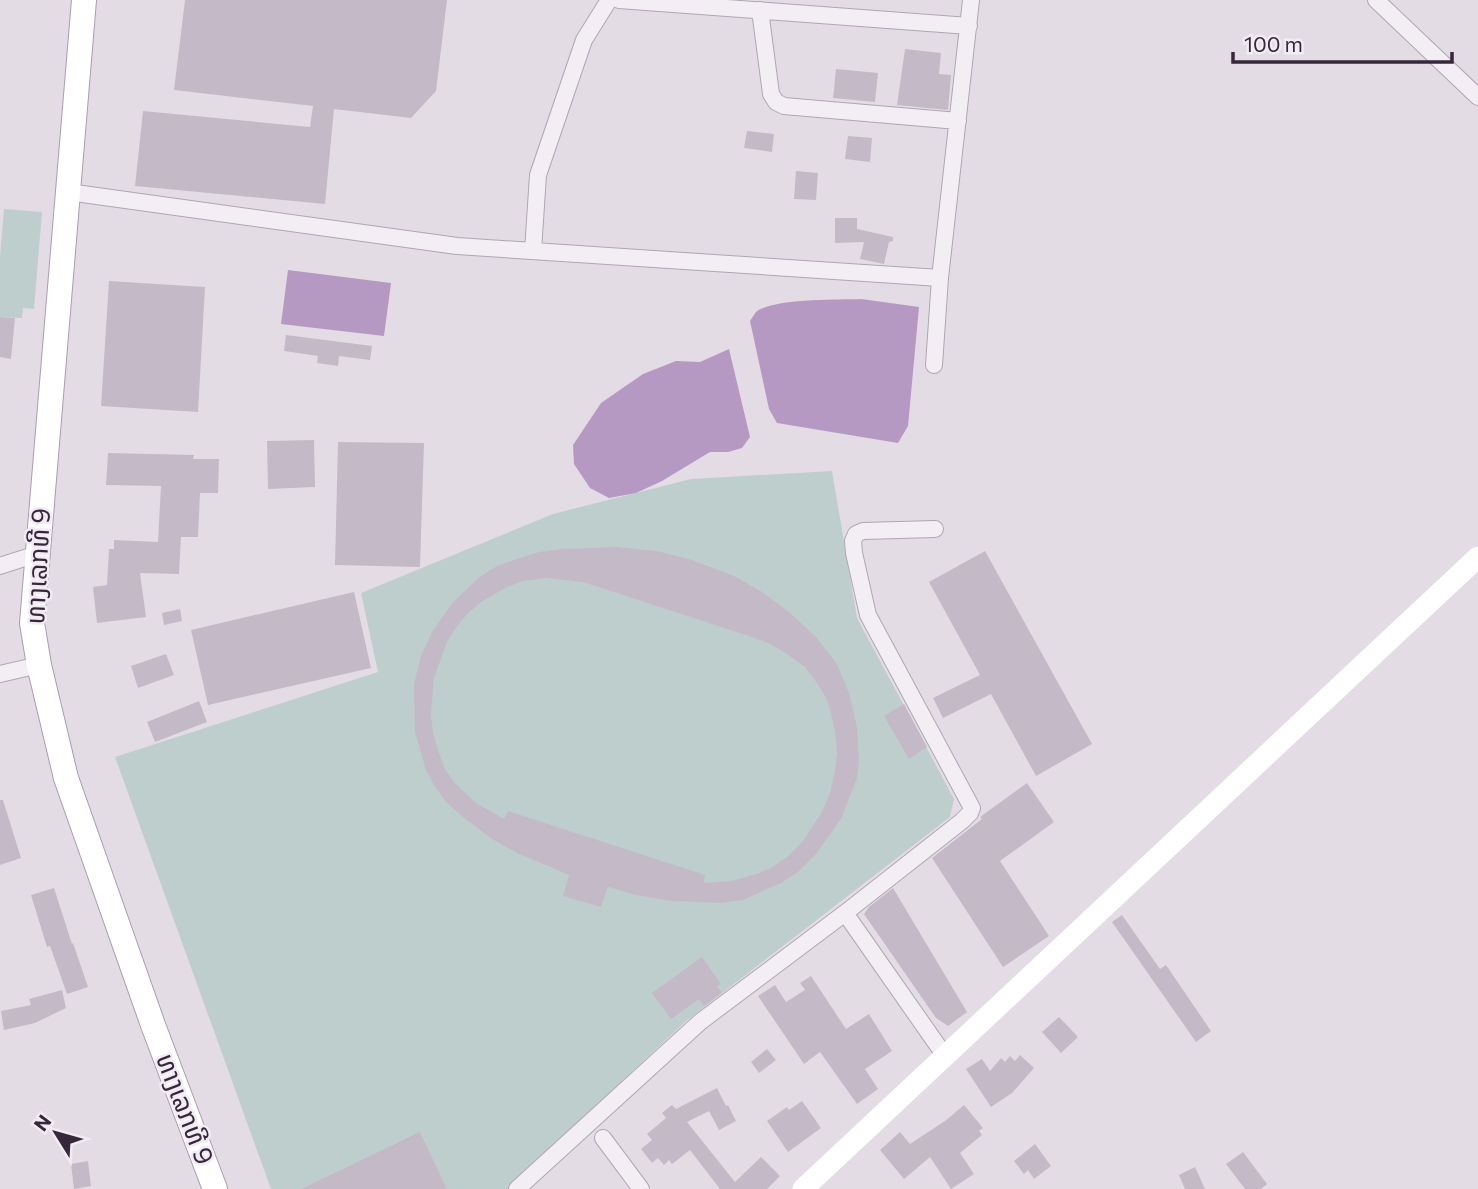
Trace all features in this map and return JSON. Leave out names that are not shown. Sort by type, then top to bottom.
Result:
[{"type":"main road","name":"ທາງເລກທີ 9","points":[[84,0],[32,623],[65,778],[215,1189]]},
{"type":"street","points":[[533,251],[538,175],[584,40],[609,0]]},
{"type":"street","points":[[619,0],[969,26]]},
{"type":"street","points":[[934,365],[940,278],[971,0]]},
{"type":"street","points":[[1376,0],[1478,97]]},
{"type":"street","points":[[760,10],[771,94],[776,102],[784,106],[958,121]]},
{"type":"street","points":[[68,192],[457,246],[940,278]]},
{"type":"street","points":[[517,1189],[701,1022],[845,913],[970,813],[972,807],[868,615],[854,553],[853,541],[856,534],[863,531],[935,529]]},
{"type":"street","points":[[0,566],[37,554]]},
{"type":"street","points":[[808,1188],[1478,556]]},
{"type":"street","points":[[0,674],[40,665]]},
{"type":"street","points":[[845,913],[945,1056]]},
{"type":"street","points":[[603,1138],[641,1189]]},
{"type":"shaded area","points":[[4,209],[42,212],[34,309],[23,308],[22,318],[0,317],[0,257]]},
{"type":"shaded area","points":[[288,270],[391,283],[384,336],[281,324]]},
{"type":"shaded area","points":[[861,299],[919,307],[908,426],[898,443],[777,423],[769,409],[750,321],[756,312],[764,307],[790,302]]},
{"type":"shaded area","points":[[729,349],[750,437],[742,448],[728,452],[710,452],[662,481],[636,493],[609,498],[590,488],[574,464],[573,445],[601,403],[643,374],[676,361],[700,362]]},
{"type":"shaded area","points":[[832,471],[857,618],[954,799],[950,817],[686,1021],[507,1189],[271,1189],[115,757],[378,672],[361,593],[553,514],[691,479]]},
{"type":"building","points":[[185,0],[447,0],[436,91],[411,118],[334,109],[325,204],[135,186],[143,111],[310,127],[313,106],[174,90]]},
{"type":"building","points":[[905,49],[941,53],[939,74],[951,75],[948,110],[897,105]]},
{"type":"building","points":[[836,69],[878,73],[875,102],[833,98]]},
{"type":"building","points":[[747,131],[774,134],[772,152],[744,148]]},
{"type":"building","points":[[848,136],[872,138],[870,162],[845,159]]},
{"type":"building","points":[[796,171],[818,173],[816,200],[794,199]]},
{"type":"building","points":[[835,218],[857,218],[857,229],[893,237],[893,241],[889,242],[884,264],[860,259],[864,242],[835,243]]},
{"type":"building","points":[[109,281],[205,287],[198,412],[101,406]]},
{"type":"building","points":[[0,317],[15,318],[11,359],[0,357]]},
{"type":"building","points":[[286,335],[372,346],[370,360],[339,356],[338,366],[317,363],[318,356],[284,351]]},
{"type":"building","points":[[314,440],[315,487],[268,489],[267,441]]},
{"type":"building","points":[[338,442],[424,443],[420,567],[335,565]]},
{"type":"building","points":[[108,453],[194,455],[193,459],[219,459],[218,493],[200,493],[198,537],[181,537],[179,574],[140,573],[146,617],[97,623],[93,587],[107,585],[109,549],[114,549],[114,540],[158,542],[161,486],[106,485]]},
{"type":"building","points":[[616,547],[657,551],[689,559],[734,576],[788,611],[816,637],[837,664],[849,693],[857,727],[857,778],[841,819],[816,854],[798,872],[743,900],[721,903],[671,901],[608,887],[601,907],[563,896],[569,875],[492,839],[446,802],[426,770],[415,732],[414,684],[421,656],[432,632],[453,602],[481,576],[497,566],[517,559],[539,552]],"holes":[[[546,578],[583,582],[768,643],[805,667],[817,683],[826,698],[835,731],[835,770],[822,812],[803,841],[787,857],[757,874],[731,881],[704,883],[705,875],[508,811],[504,819],[476,803],[454,782],[445,769],[438,750],[431,714],[434,678],[447,642],[468,613],[507,587],[523,581]]]},
{"type":"building","points":[[985,551],[1092,744],[1036,776],[991,694],[943,718],[933,698],[980,675],[929,582]]},
{"type":"building","points":[[354,592],[371,668],[208,705],[191,630]]},
{"type":"building","points":[[180,609],[182,621],[164,625],[162,613]]},
{"type":"building","points":[[166,654],[174,675],[138,688],[131,666]]},
{"type":"building","points":[[199,701],[207,722],[155,742],[147,722]]},
{"type":"building","points":[[904,704],[927,747],[909,759],[884,716]]},
{"type":"building","points":[[1027,783],[1054,822],[1000,861],[1049,936],[1003,967],[932,858],[982,819],[980,817]]},
{"type":"building","points":[[0,800],[3,800],[21,858],[0,865]]},
{"type":"building","points":[[54,888],[88,987],[67,994],[50,946],[47,947],[31,895]]},
{"type":"building","points":[[893,888],[967,1012],[948,1026],[936,1018],[864,914]]},
{"type":"building","points":[[1122,915],[1160,969],[1166,965],[1211,1031],[1196,1042],[1112,922]]},
{"type":"building","points":[[702,957],[721,984],[717,986],[722,993],[704,1006],[699,999],[671,1019],[652,993]]},
{"type":"building","points":[[811,976],[846,1029],[869,1014],[892,1051],[865,1069],[878,1089],[857,1104],[820,1052],[804,1064],[758,996],[775,985],[786,1002],[805,990],[800,983]]},
{"type":"building","points":[[62,990],[66,1008],[35,1023],[4,1030],[1,1011],[31,1005],[29,999]]},
{"type":"building","points":[[1059,1017],[1078,1037],[1061,1053],[1042,1032]]},
{"type":"building","points":[[767,1049],[776,1060],[759,1073],[751,1062]]},
{"type":"building","points":[[1020,1055],[1034,1068],[1012,1093],[991,1107],[966,1069],[982,1059],[990,1071],[1001,1058],[1005,1062],[1010,1056],[1015,1061]]},
{"type":"building","points":[[717,1088],[736,1121],[719,1130],[709,1111],[687,1122],[735,1182],[761,1157],[780,1176],[767,1189],[720,1189],[690,1150],[672,1164],[669,1160],[664,1165],[658,1158],[652,1163],[641,1149],[652,1140],[647,1134],[666,1118],[662,1113],[672,1105],[676,1109]]},
{"type":"building","points":[[802,1101],[821,1128],[788,1152],[767,1121],[787,1107],[789,1110]]},
{"type":"building","points":[[964,1105],[983,1128],[979,1131],[982,1135],[960,1153],[974,1174],[951,1189],[930,1157],[904,1179],[880,1150],[900,1132],[910,1144]]},
{"type":"building","points":[[420,1132],[447,1189],[301,1189]]},
{"type":"building","points":[[1035,1144],[1051,1166],[1034,1179],[1028,1170],[1024,1174],[1014,1161]]},
{"type":"building","points":[[1243,1152],[1267,1184],[1261,1189],[1245,1189],[1226,1164]]},
{"type":"building","points":[[88,1161],[91,1186],[74,1189],[71,1164]]},
{"type":"building","points":[[1195,1167],[1205,1189],[1185,1189],[1179,1175]]}]
